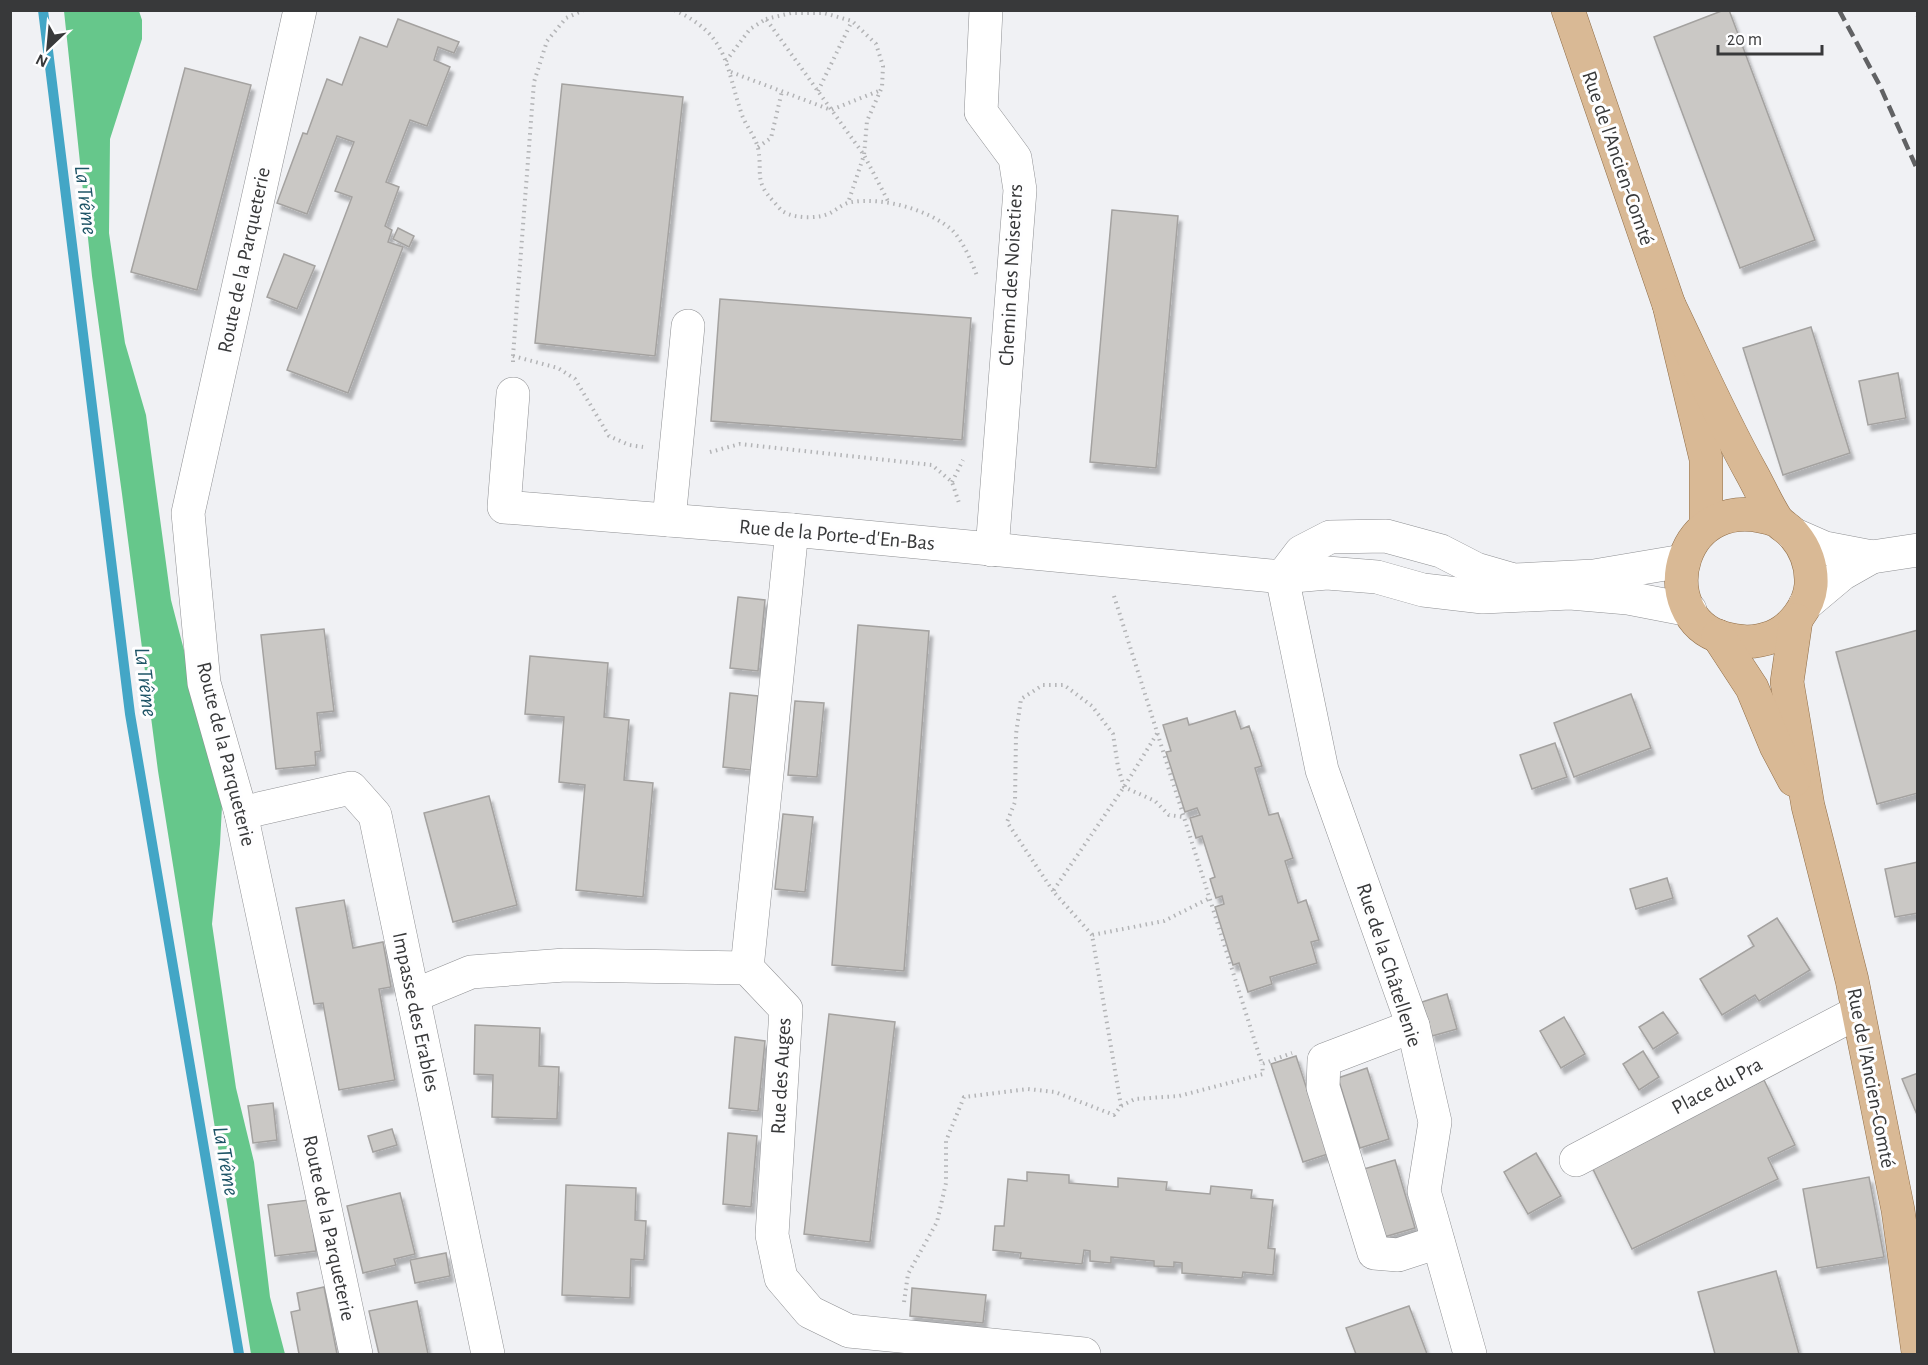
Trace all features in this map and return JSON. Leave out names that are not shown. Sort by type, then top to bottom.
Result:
[{"type":"main road","name":"Rue de l'Ancien-Comté","points":[[1568,10],[1669,305],[1706,459],[1706,526]]},
{"type":"main road","name":"Rue de l'Ancien-Comté","points":[[1669,305],[1738,448],[1786,528]]},
{"type":"main road","points":[[1742,513],[1761,515],[1786,528],[1805,550],[1810,569],[1811,587],[1801,612],[1779,634],[1760,641],[1738,642],[1718,636],[1702,626],[1690,610],[1683,595],[1681,578],[1683,561],[1692,542],[1706,526],[1742,513]]},
{"type":"main road","name":"Rue de l'Ancien-Comté","points":[[1801,612],[1787,682],[1808,807],[1852,980],[1898,1210],[1917,1352]]},
{"type":"main road","name":"Rue de l'Ancien-Comté","points":[[1718,636],[1752,688],[1776,746],[1808,807]]},
{"type":"street","name":"Route de la Parqueterie","points":[[300,10],[188,513],[204,683],[241,813],[356,1354]]},
{"type":"street","name":"Chemin des Noisetiers","points":[[979,549],[1020,190],[1015,158],[981,112],[987,10]]},
{"type":"street","points":[[669,520],[688,326]]},
{"type":"street","name":"Rue de la Porte-d'En-Bas","points":[[513,394],[504,507],[792,530],[1282,577],[1337,573],[1377,577],[1423,590],[1483,597],[1569,593],[1628,598],[1690,610]]},
{"type":"street","points":[[1786,528],[1825,548],[1872,557],[1917,550]]},
{"type":"street","points":[[413,996],[471,972],[565,964],[747,968],[792,530]]},
{"type":"street","points":[[1282,577],[1301,552],[1330,537],[1386,536],[1441,551],[1476,569],[1514,580],[1605,574],[1683,561]]},
{"type":"street","points":[[1801,612],[1842,574],[1872,557]]},
{"type":"street","name":"Rue de la Châtellenie","points":[[1282,577],[1322,770],[1413,1026],[1435,1122],[1424,1191],[1470,1354]]},
{"type":"street","name":"Impasse des Erables","points":[[241,813],[351,788],[375,815],[488,1354]]},
{"type":"street","name":"Rue des Auges","points":[[747,968],[786,1009],[772,1235],[782,1278],[810,1312],[849,1331],[1084,1354]]},
{"type":"street","name":"Place du Pra","points":[[1576,1160],[1858,1012]]},
{"type":"street","points":[[1413,1026],[1324,1060],[1323,1087],[1374,1253],[1398,1255],[1438,1242]]},
{"type":"path","points":[[513,394],[513,356],[534,82],[548,41],[566,18],[584,10]]},
{"type":"path","points":[[674,10],[691,18],[715,38],[730,71],[743,116],[758,147],[759,174],[765,192],[784,212],[809,218],[830,214],[848,202],[888,201],[922,213],[951,230],[972,261],[978,280]]},
{"type":"path","points":[[1916,10],[1917,17]]},
{"type":"path","points":[[726,61],[750,29],[766,19],[790,13],[824,13],[852,21],[876,44],[883,66],[881,90],[867,121],[864,155],[848,202]]},
{"type":"path","points":[[766,19],[864,155],[888,201]]},
{"type":"path","points":[[818,91],[852,21]]},
{"type":"path","points":[[730,71],[831,110],[881,90]]},
{"type":"path","points":[[758,147],[771,138],[782,91]]},
{"type":"path","points":[[513,356],[558,368],[575,379],[609,436],[629,445],[708,452],[740,444],[932,465],[952,482],[979,549]]},
{"type":"path","points":[[952,482],[964,458]]},
{"type":"path","points":[[900,1336],[908,1274],[937,1221],[946,1184],[946,1141],[964,1097],[1028,1089],[1055,1092],[1114,1115],[1121,1106],[1135,1099],[1179,1096],[1263,1074],[1262,1064],[1115,597],[1076,559]]},
{"type":"path","points":[[1121,1106],[1092,935],[1053,891],[1007,822],[1015,802],[1016,734],[1021,699],[1042,685],[1064,685],[1092,706],[1113,734],[1118,767],[1124,787],[1155,801],[1169,815],[1184,818]]},
{"type":"path","points":[[1053,891],[1124,787],[1158,732]]},
{"type":"path","points":[[1092,935],[1164,921],[1210,898]]},
{"type":"path","points":[[1262,1064],[1297,1051],[1324,1060]]},
{"type":"green space","points":[[64,11],[139,11],[142,20],[142,39],[110,139],[109,233],[125,343],[146,415],[171,600],[220,789],[222,806],[220,844],[212,924],[236,1088],[254,1162],[270,1297],[285,1354],[251,1354],[158,771],[92,276]]},
{"type":"building","points":[[1729,10],[1815,240],[1740,268],[1654,37]]},
{"type":"building","points":[[398,19],[459,42],[454,53],[438,47],[434,60],[450,67],[427,126],[410,120],[386,182],[399,187],[385,226],[392,230],[388,242],[403,247],[348,393],[287,370],[352,197],[335,191],[354,142],[337,136],[307,214],[277,203],[303,133],[307,134],[327,79],[342,85],[360,37],[387,47]]},
{"type":"building","points":[[185,68],[251,85],[197,290],[131,272]]},
{"type":"building","points":[[562,84],[683,97],[655,356],[535,343]]},
{"type":"building","points":[[1112,210],[1178,216],[1156,468],[1090,462]]},
{"type":"building","points":[[398,228],[414,236],[409,247],[393,239]]},
{"type":"building","points":[[284,254],[315,266],[297,309],[267,297]]},
{"type":"building","points":[[720,299],[971,318],[962,440],[711,421]]},
{"type":"building","points":[[1811,327],[1850,453],[1783,475],[1743,348]]},
{"type":"building","points":[[1898,373],[1906,418],[1868,425],[1859,381]]},
{"type":"building","points":[[738,597],[765,600],[758,671],[730,668]]},
{"type":"building","points":[[858,625],[929,631],[904,971],[832,965]]},
{"type":"building","points":[[324,629],[334,711],[317,713],[321,751],[315,752],[316,765],[276,769],[261,635]]},
{"type":"building","points":[[1918,630],[1918,793],[1877,804],[1836,652]]},
{"type":"building","points":[[530,656],[608,663],[604,717],[629,720],[624,780],[653,783],[643,897],[576,890],[585,785],[559,782],[564,717],[525,714]]},
{"type":"building","points":[[730,693],[758,696],[751,770],[723,767]]},
{"type":"building","points":[[1631,694],[1651,748],[1574,777],[1554,723]]},
{"type":"building","points":[[795,701],[824,703],[817,777],[788,775]]},
{"type":"building","points":[[1235,711],[1241,729],[1249,726],[1262,766],[1255,768],[1269,815],[1278,813],[1293,858],[1285,861],[1298,903],[1306,900],[1319,940],[1311,942],[1317,963],[1270,977],[1272,984],[1248,992],[1239,963],[1233,965],[1215,907],[1224,904],[1222,896],[1216,898],[1210,879],[1215,877],[1202,836],[1196,838],[1190,818],[1200,815],[1197,808],[1185,812],[1166,752],[1171,751],[1163,725],[1187,718],[1189,725]]},
{"type":"building","points":[[1555,743],[1567,777],[1532,789],[1520,755]]},
{"type":"building","points":[[489,796],[517,905],[453,922],[424,813]]},
{"type":"building","points":[[783,814],[813,817],[805,892],[775,889]]},
{"type":"building","points":[[1918,862],[1918,913],[1895,917],[1885,869]]},
{"type":"building","points":[[1667,878],[1673,898],[1636,909],[1630,889]]},
{"type":"building","points":[[344,900],[353,948],[383,942],[391,987],[379,989],[395,1080],[339,1090],[323,1003],[314,1004],[296,908]]},
{"type":"building","points":[[1777,918],[1810,970],[1759,1001],[1755,995],[1722,1015],[1700,979],[1754,946],[1748,936]]},
{"type":"building","points":[[1447,994],[1457,1029],[1432,1036],[1422,1002]]},
{"type":"building","points":[[1663,1012],[1678,1033],[1653,1049],[1639,1027]]},
{"type":"building","points":[[829,1014],[895,1022],[870,1242],[804,1234]]},
{"type":"building","points":[[1564,1017],[1585,1054],[1561,1068],[1540,1031]]},
{"type":"building","points":[[475,1025],[540,1028],[539,1066],[559,1067],[557,1119],[492,1117],[493,1075],[474,1074]]},
{"type":"building","points":[[735,1037],[765,1041],[758,1111],[729,1108]]},
{"type":"building","points":[[1643,1051],[1659,1077],[1639,1090],[1623,1064]]},
{"type":"building","points":[[1296,1056],[1328,1154],[1303,1162],[1271,1064]]},
{"type":"building","points":[[1367,1068],[1389,1139],[1360,1148],[1338,1078]]},
{"type":"building","points":[[1918,1073],[1918,1117],[1902,1079]]},
{"type":"building","points":[[1764,1080],[1795,1145],[1768,1158],[1778,1179],[1632,1249],[1590,1163]]},
{"type":"building","points":[[273,1103],[277,1140],[253,1143],[248,1106]]},
{"type":"building","points":[[392,1129],[397,1145],[373,1152],[368,1136]]},
{"type":"building","points":[[728,1133],[757,1136],[751,1207],[723,1204]]},
{"type":"building","points":[[1536,1153],[1561,1196],[1528,1214],[1504,1172]]},
{"type":"building","points":[[1395,1160],[1415,1228],[1384,1237],[1364,1169]]},
{"type":"building","points":[[1027,1172],[1069,1175],[1069,1183],[1118,1187],[1118,1178],[1167,1182],[1166,1190],[1210,1194],[1211,1186],[1252,1190],[1251,1198],[1273,1200],[1268,1248],[1275,1249],[1273,1275],[1243,1272],[1242,1278],[1182,1273],[1182,1263],[1174,1262],[1174,1267],[1154,1266],[1154,1261],[1111,1257],[1111,1263],[1090,1261],[1090,1251],[1084,1250],[1082,1264],[1020,1258],[1021,1253],[993,1250],[995,1226],[1004,1226],[1008,1179],[1027,1181]]},
{"type":"building","points":[[1869,1177],[1884,1257],[1817,1268],[1803,1189]]},
{"type":"building","points":[[566,1185],[636,1188],[635,1220],[646,1221],[644,1260],[631,1259],[630,1298],[562,1295]]},
{"type":"building","points":[[400,1193],[415,1254],[394,1259],[396,1265],[363,1273],[347,1206]]},
{"type":"building","points":[[309,1200],[316,1251],[275,1256],[268,1205]]},
{"type":"building","points":[[446,1253],[450,1276],[415,1283],[410,1260]]},
{"type":"building","points":[[1776,1271],[1799,1354],[1715,1354],[1698,1292]]},
{"type":"building","points":[[324,1287],[337,1354],[299,1354],[291,1312],[300,1310],[297,1293]]},
{"type":"building","points":[[912,1288],[986,1295],[983,1323],[910,1316]]},
{"type":"building","points":[[417,1301],[428,1354],[379,1354],[369,1311]]},
{"type":"building","points":[[1409,1306],[1427,1354],[1356,1354],[1346,1328]]},
{"type":"waterway","name":"La Trême","points":[[43,10],[130,714],[239,1354]]},
{"type":"railway","points":[[1839,10],[1879,84],[1918,171]]}]
